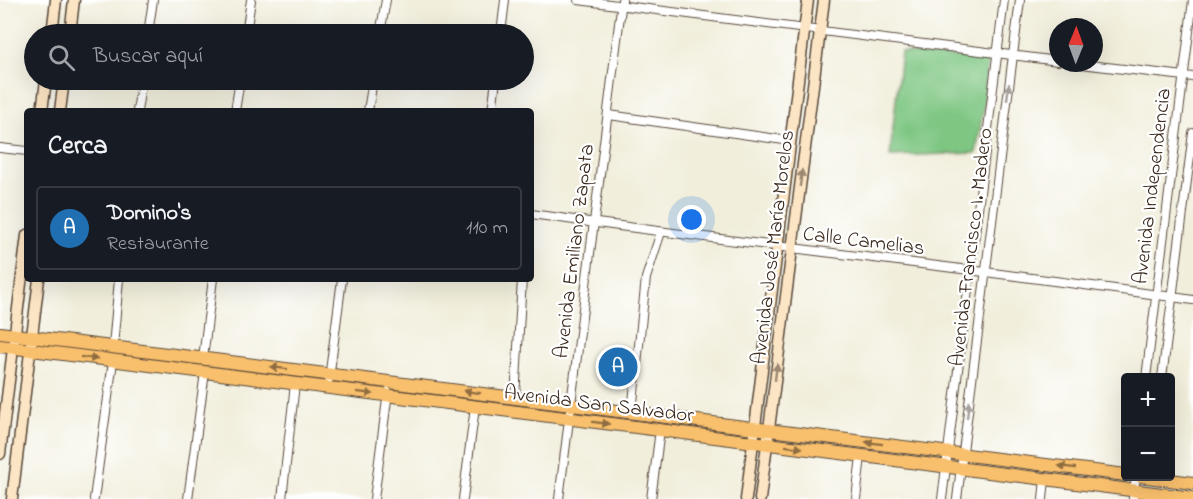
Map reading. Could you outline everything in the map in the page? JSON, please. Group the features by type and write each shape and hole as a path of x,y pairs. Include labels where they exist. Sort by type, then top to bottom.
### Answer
{"main road":[{"name":"Avenida San Salvador","path":"0,333 1121,474"},
{"name":"Avenida San Salvador","path":"0,346 1045,479 1134,495 1193,498"},
{"path":"1175,481 1193,483"}],"street":[{"path":"53,24 56,0"},
{"path":"71,24 74,0"},
{"path":"149,24 153,0"},
{"path":"247,24 251,0"},
{"path":"382,24 386,0"},
{"path":"502,24 506,0"},
{"path":"578,0 622,3 820,32 1049,60"},
{"name":"Avenida José María Morelos","path":"746,499 808,0"},
{"name":"Avenida José María Morelos","path":"760,499 824,0"},
{"name":"Avenida Francisco I. Madero","path":"942,499 1004,0"},
{"name":"Avenida Francisco I. Madero","path":"957,499 1020,0"},
{"name":"Avenida Independencia","path":"1147,373 1193,0"},
{"name":"Avenida Emiliano Zapata","path":"559,499 571,419 622,3"},
{"path":"1103,67 1193,77"},
{"path":"42,108 45,90"},
{"path":"60,108 63,90"},
{"path":"137,108 140,90"},
{"path":"235,108 238,90"},
{"path":"368,108 371,90"},
{"path":"492,108 495,90"},
{"path":"609,115 791,141"},
{"name":"Avenida Independencia","path":"1163,373 1193,133"},
{"path":"0,148 24,151"},
{"name":"Calle Camelias","path":"534,214 777,248 986,272 1193,300"},
{"path":"632,412 646,278 661,232"},
{"path":"0,454 24,260"},
{"path":"12,499 39,282"},
{"path":"113,347 119,282"},
{"path":"203,358 213,282"},
{"path":"327,388 342,282"},
{"path":"515,398 522,282"},
{"path":"94,499 113,361"},
{"path":"188,499 205,372"},
{"path":"374,499 389,382"},
{"path":"282,499 295,384"},
{"path":"463,499 475,406"},
{"path":"651,499 660,430"},
{"path":"856,499 861,456"},
{"path":"1043,499 1045,479"}],"green space":[{"path":"901,52 988,60 976,153 890,156"}],"place":[{"name":"Domino's","path":"618,367"}]}
